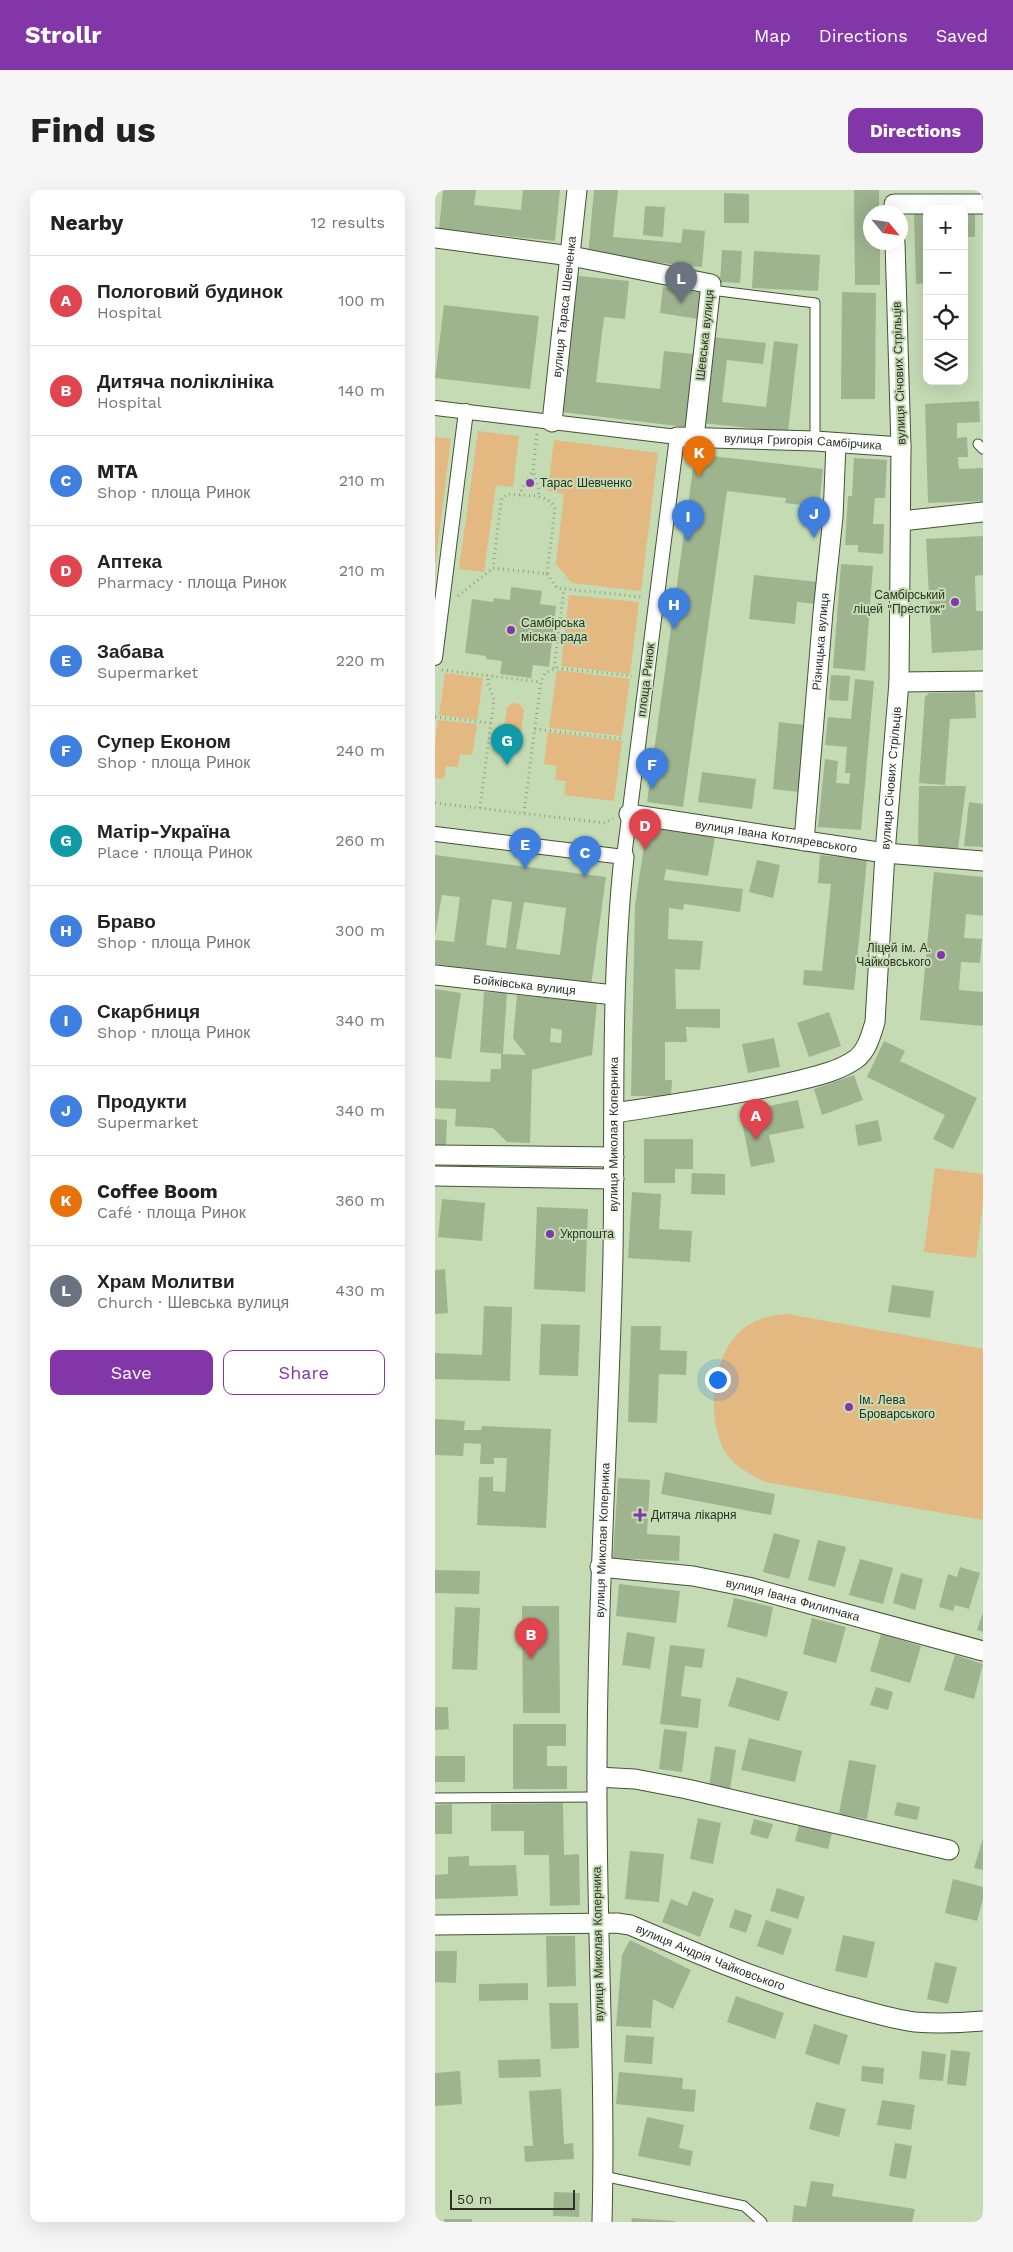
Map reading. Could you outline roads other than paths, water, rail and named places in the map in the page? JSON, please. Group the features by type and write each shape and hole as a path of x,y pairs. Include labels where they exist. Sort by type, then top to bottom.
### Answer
{"street":[{"name":"вулиця Тараса Шевченка","path":"544,428 571,256 577,190"},
{"path":"894,202 983,204"},
{"path":"435,238 571,256"},
{"name":"вулиця Січових Стрільців","path":"615,1113 767,1088 840,1069 858,1058 869,1041 875,1022 885,853 899,682 901,447 895,250"},
{"name":"Шевська вулиця","path":"571,256 711,284 685,438"},
{"path":"435,408 466,411 544,428 685,438"},
{"path":"435,658 466,411"},
{"name":"вулиця Григорія Самбірчика","path":"685,438 815,440 901,447"},
{"name":"площа Ринок","path":"624,857 622,814 685,438"},
{"name":"Різницька вулиця","path":"804,841 833,516 836,443"},
{"path":"901,521 983,512"},
{"path":"899,682 983,681"},
{"name":"вулиця Івана Котляревського","path":"622,814 885,853 983,861"},
{"path":"435,834 624,857"},
{"name":"вулиця Миколая Коперника","path":"602,2222 603,2176 597,1922 600,1567 610,1375 615,1113 614,995 617,922 624,857"},
{"name":"Бойківська вулиця","path":"435,975 614,995"},
{"path":"435,1155 614,1157"},
{"path":"435,1176 614,1179"},
{"name":"вулиця Івана Филипчака","path":"600,1567 693,1576 748,1587 983,1651"},
{"path":"597,1777 635,1779 687,1789 949,1850"},
{"name":"вулиця Андрія Чайковського","path":"435,1925 597,1922 630,1925 752,1976 868,2012 913,2022 953,2024 983,2021"}],"lane":[{"path":"711,290 815,303 815,440"},
{"path":"435,1798 597,1797"},
{"path":"603,2176 744,2206 762,2222"}],"place":[{"name":"Храм Молитви","path":"681,303"},
{"name":"Coffee Boom","path":"699,477"},
{"name":"Тарас Шевченко","path":"530,483"},
{"name":"Продукти","path":"814,538"},
{"name":"Скарбниця","path":"688,541"},
{"name":"Самбірський ліцей \"Престиж\"","path":"955,602"},
{"name":"Браво","path":"674,629"},
{"name":"Самбірська міська рада","path":"511,630"},
{"name":"Матір-Україна","path":"507,765"},
{"name":"Супер Економ","path":"652,789"},
{"name":"Аптека","path":"645,850"},
{"name":"Забава","path":"525,869"},
{"name":"MTA","path":"585,877"},
{"name":"Ліцей ім. А. Чайковського","path":"941,955"},
{"name":"Пологовий будинок","path":"756,1140"},
{"name":"Укрпошта","path":"550,1234"},
{"name":"Ім. Лева Броварського","path":"849,1407"},
{"name":"Дитяча лікарня","path":"640,1515"},
{"name":"Дитяча поліклініка","path":"531,1659"}]}
